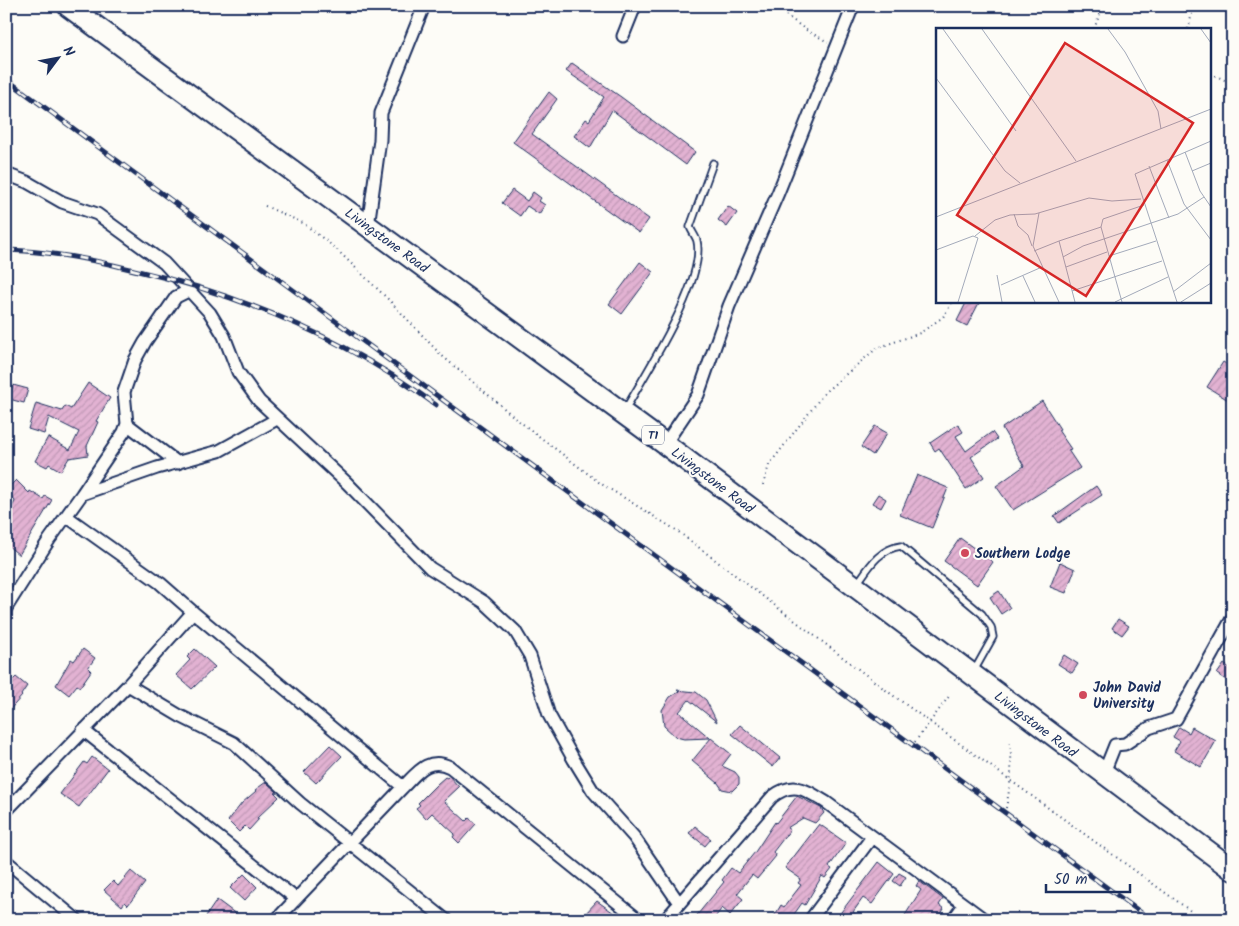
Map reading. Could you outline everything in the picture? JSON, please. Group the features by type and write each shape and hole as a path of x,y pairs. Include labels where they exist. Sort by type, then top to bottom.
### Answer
{"highway":[{"name":"Livingstone Road","path":"68,6 665,444 1103,775 1233,870"}],"street":[{"path":"368,226 380,140 381,113 424,6"},
{"path":"623,36 635,6"},
{"path":"665,444 698,395 729,306 838,46 852,6"},
{"path":"6,174 27,182 62,202 97,214 158,257 190,290 218,326 241,378 277,419 347,483 430,568 479,598 515,631 530,656 549,715 574,760 593,791 634,837 679,903"},
{"path":"6,608 66,516 122,438 127,424 124,392 140,350 176,297 190,290"},
{"path":"82,494 218,451 277,419"},
{"path":"127,424 178,463"},
{"path":"66,516 160,583 403,787"},
{"path":"6,811 128,684 193,612"},
{"path":"1103,775 1116,745 1126,744 1149,728 1176,719 1233,617"},
{"path":"128,684 180,716 234,743 300,803 446,920"},
{"path":"83,730 295,898"},
{"path":"278,919 295,898 350,844 403,787 427,764 436,762 450,767 640,920"},
{"path":"665,920 772,797 786,788 802,789 812,794 985,920"},
{"path":"810,920 872,837"},
{"path":"6,861 77,920"},
{"path":"953,920 964,905"}],"lane":[{"path":"623,414 684,304 696,263 697,242 690,227 713,164"},
{"path":"855,587 876,557 893,547 901,546 982,614 991,627 993,637 971,675"}],"path":[{"path":"774,6 824,41 838,46"},
{"path":"1094,28 1103,6"},
{"path":"1188,28 1194,6"},
{"path":"1212,76 1233,84"},
{"path":"265,206 303,223 334,247 390,301 440,354 519,421 600,484 676,530 930,722 1203,920"},
{"path":"763,485 769,465 825,392 877,348 920,334 943,317 952,302"},
{"path":"912,746 950,695"},
{"path":"1005,813 1012,780 1012,757 1009,739"}],"building":[{"path":"572,63 695,152 686,165 612,110 590,148 574,136 586,119 589,121 604,97 566,71"},
{"path":"549,92 557,99 532,134 649,219 639,233 513,142"},
{"path":"512,190 527,201 533,192 541,198 539,201 545,205 539,214 527,206 520,216 502,203"},
{"path":"728,206 737,213 727,227 718,220"},
{"path":"640,262 653,272 622,314 609,304"},
{"path":"966,302 979,302 967,326 957,321"},
{"path":"1223,362 1233,368 1233,403 1207,387"},
{"path":"88,383 110,398 96,421 98,422 87,446 88,455 69,458 61,471 49,464 47,467 35,461 48,437 70,450 79,432 49,417 44,434 28,429 36,403 62,411 65,406 71,409"},
{"path":"13,385 28,389 24,403 9,399"},
{"path":"1042,401 1060,429 1058,430 1071,449 1068,450 1080,468 1013,510 996,486 1024,466 1002,428"},
{"path":"958,424 963,432 956,436 966,451 992,432 997,439 971,457 984,477 966,489 939,448 935,451 930,443"},
{"path":"875,426 887,433 873,455 861,447"},
{"path":"917,475 948,488 932,528 900,515"},
{"path":"16,480 29,493 30,491 43,499 45,496 52,500 19,555 6,544 6,520 15,501 6,490"},
{"path":"1096,486 1102,495 1059,523 1054,516"},
{"path":"878,494 886,499 881,508 872,503"},
{"path":"960,538 993,562 977,585 944,561"},
{"path":"1060,562 1075,569 1066,593 1050,587"},
{"path":"999,591 1010,608 1001,614 990,597"},
{"path":"1118,619 1129,626 1122,635 1112,628"},
{"path":"83,649 95,658 88,668 91,671 80,687 77,685 69,695 56,685 71,659 74,661"},
{"path":"195,649 215,667 192,689 176,675 190,660 187,657"},
{"path":"1064,655 1078,664 1072,673 1058,664"},
{"path":"1224,664 1233,670 1233,676 1229,682 1217,674"},
{"path":"16,677 27,686 22,696 6,714 6,678 11,682"},
{"path":"677,690 696,692 706,700 717,722 689,700 679,712 710,738 684,739 676,737 664,726 662,710 670,697 679,692"},
{"path":"740,725 780,758 773,767 732,734"},
{"path":"1179,727 1189,733 1192,727 1216,741 1201,767 1174,751 1180,741 1173,737"},
{"path":"711,738 731,754 722,766 735,772 739,777 739,784 732,791 722,789 718,783 692,761"},
{"path":"330,745 342,756 316,783 304,772"},
{"path":"92,757 108,769 79,807 60,794 84,762 87,764"},
{"path":"449,776 459,787 444,801 466,821 469,818 476,824 459,843 453,837 455,834 432,813 426,819 416,808 420,805 418,803 437,784"},
{"path":"266,782 277,792 275,793 279,797 257,818 259,819 249,830 245,826 239,832 228,821 242,803"},
{"path":"797,796 821,808 824,813 815,823 803,818 787,828 790,830 773,852 776,856 757,879 752,875 737,894 743,899 730,915 722,908 713,920 693,920 724,882 722,880 731,868 738,873 775,822"},
{"path":"819,824 846,843 829,867 832,869 825,878 822,876 805,905 802,903 790,920 772,920 781,905 784,907 801,885 798,883 801,879 785,868"},
{"path":"695,826 711,839 705,846 689,833"},
{"path":"879,862 894,874 872,904 863,898 853,912 863,920 835,920"},
{"path":"131,871 145,883 128,905 125,902 122,906 104,890 113,881 118,886"},
{"path":"899,873 906,877 900,886 893,881"},
{"path":"244,874 257,887 244,901 230,888"},
{"path":"919,881 943,899 939,905 944,909 937,920 902,920 921,890 916,886"},
{"path":"217,900 244,920 211,920 206,916"},
{"path":"597,901 614,913 608,920 589,920 584,915"}],"railway":[{"path":"6,79 1151,920"},
{"path":"6,250 53,254 115,265 171,279 251,305 328,339 365,359 436,405"}],"place":[{"name":"Southern Lodge","path":"965,553"},
{"name":"John David University","path":"1083,695"}]}
